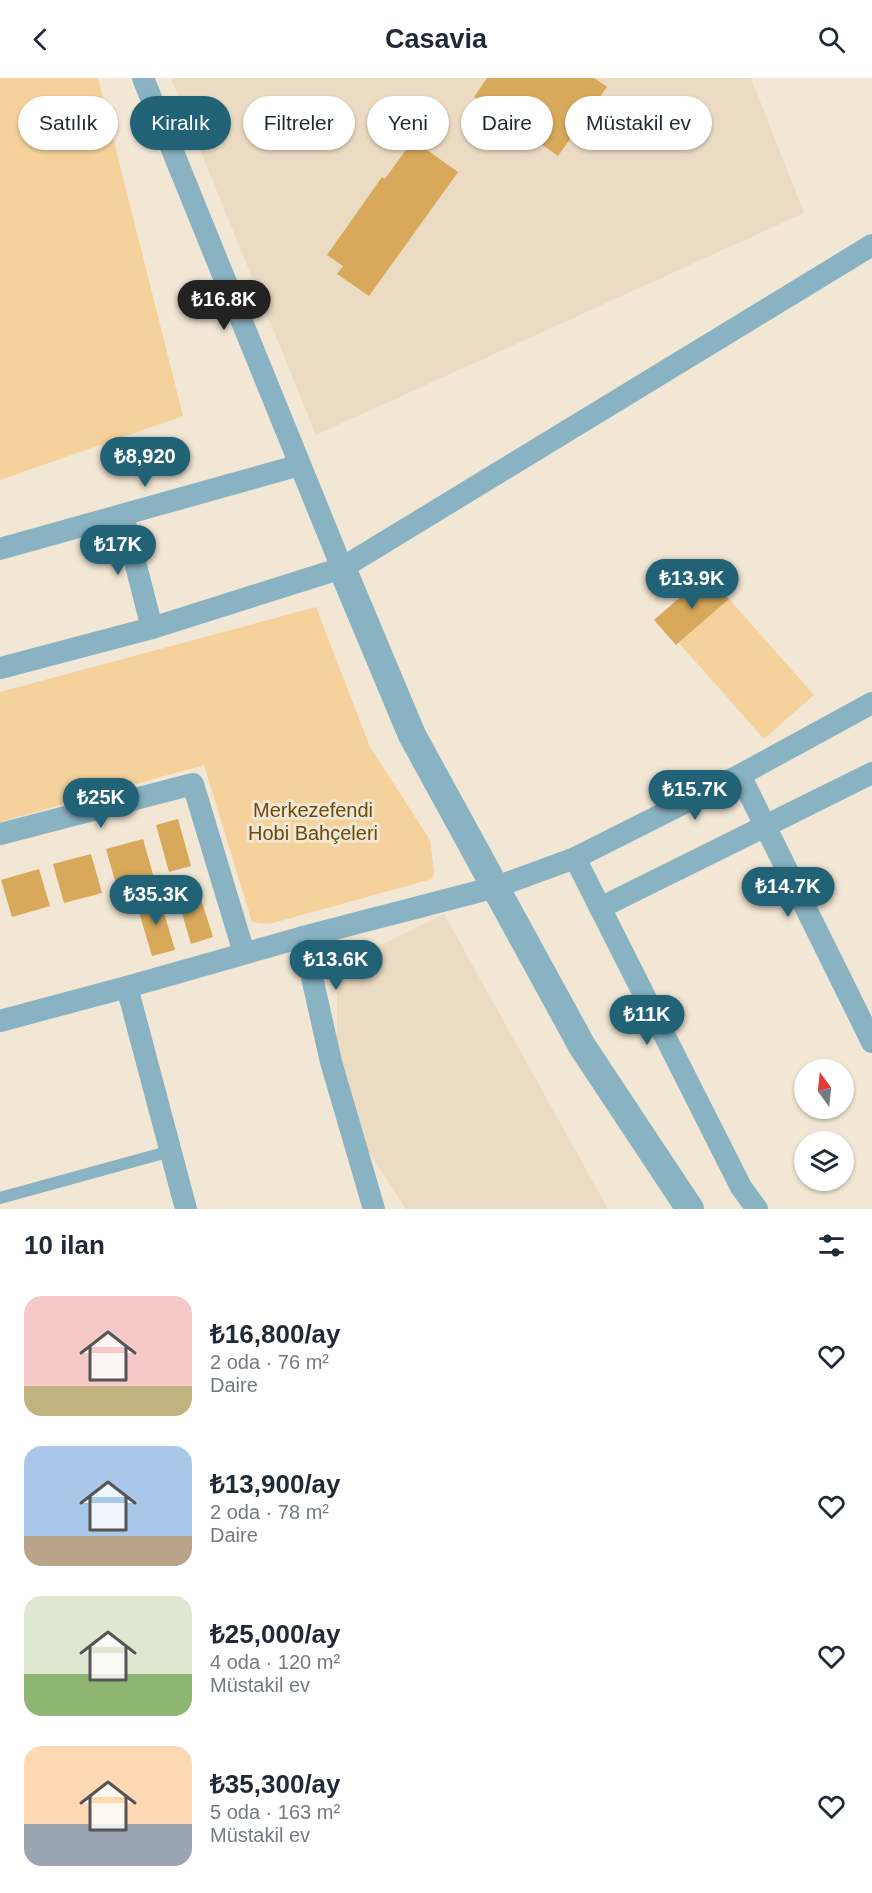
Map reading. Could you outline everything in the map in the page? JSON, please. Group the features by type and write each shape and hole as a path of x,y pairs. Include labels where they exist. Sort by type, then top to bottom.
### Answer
{"street":[{"path":"143,78 412,735 582,1046 690,1209"},
{"path":"0,668 152,628 342,568 869,255"},
{"path":"0,549 300,465"},
{"path":"123,515 152,628"},
{"path":"0,1021 303,937 496,887 575,858 740,776 872,704"},
{"path":"600,908 872,773"},
{"path":"740,776 872,1042"},
{"path":"0,834 193,784 244,953"},
{"path":"575,858 741,1187 758,1209"},
{"path":"303,937 331,1062 374,1209"},
{"path":"127,987 186,1209"}],"lane":[{"path":"0,1197 171,1151"}],"shaded area":[{"path":"171,78 751,78 804,213 316,435 200,150 231,150 231,96 178,96"},
{"path":"444,914 608,1209 406,1209 337,1103 337,967"}],"green space":[{"path":"0,78 98,78 103,96 18,96 18,150 116,150 183,416 0,480"},
{"path":"729,599 814,695 764,739 679,643"},
{"name":"Merkezefendi Hobi Bahçeleri","path":"316,607 370,747 430,840 434,872 432,879 269,924 252,922 204,765 0,822 0,692"}],"building":[{"path":"487,78 594,78 607,87 601,96 565,96 565,146 558,156 549,150 553,150 553,96 475,96"},
{"path":"406,150 427,150 458,172 369,296 337,274 343,266 327,255 382,177 385,179"},
{"path":"707,574 729,599 676,645 654,620"},
{"path":"178,819 191,866 169,872 156,825"},
{"path":"143,839 154,878 117,888 106,849"},
{"path":"91,854 102,893 64,903 53,864"},
{"path":"39,869 50,906 12,917 1,880"},
{"path":"196,883 213,937 191,944 175,889"},
{"path":"159,896 175,950 152,956 136,902"}]}
